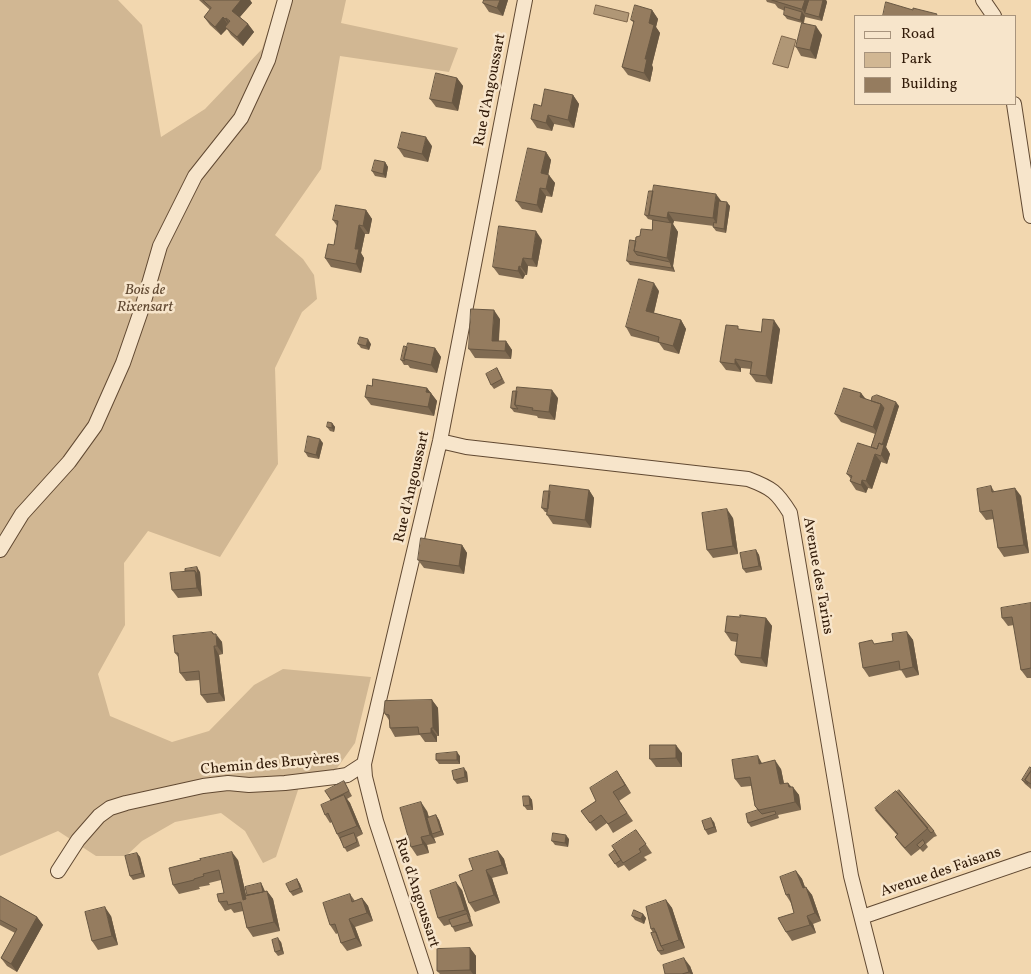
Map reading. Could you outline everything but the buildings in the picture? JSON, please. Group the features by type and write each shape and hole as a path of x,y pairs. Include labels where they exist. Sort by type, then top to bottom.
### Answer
{"street":[{"path":"0,550 22,514 69,462 95,426 123,363 142,308 160,246 195,176 241,118 268,60 285,0"},
{"name":"Rue d'Angoussart","path":"426,974 376,821 364,777 364,764 440,441 525,0"},
{"path":"983,0 993,15"},
{"path":"1014,105 1031,216"},
{"name":"Avenue des Tarins","path":"440,441 466,447 748,479 767,486 780,498 790,514 851,876 876,974"},
{"name":"Chemin des Bruyères","path":"58,872 83,834 99,816 110,808 126,802 203,786 228,783 248,785 285,783 335,777 347,775 364,764"},
{"name":"Avenue des Faisans","path":"862,917 1031,860"}],"green space":[{"name":"Bois de Rixensart","path":"0,0 118,0 142,25 161,137 205,109 262,49 278,0 346,0 341,23 458,48 449,72 340,56 321,169 275,235 303,259 314,275 317,299 302,312 275,368 278,464 220,557 148,531 124,563 125,625 98,674 110,716 172,742 209,731 254,685 283,669 371,677 355,743 332,775 299,787 276,857 263,863 245,831 221,813 175,822 142,841 126,856 96,856 58,831 0,856"}],"shaded area":[{"path":"596,5 629,13 627,22 594,14"},
{"path":"782,36 796,40 788,68 773,64"}]}
